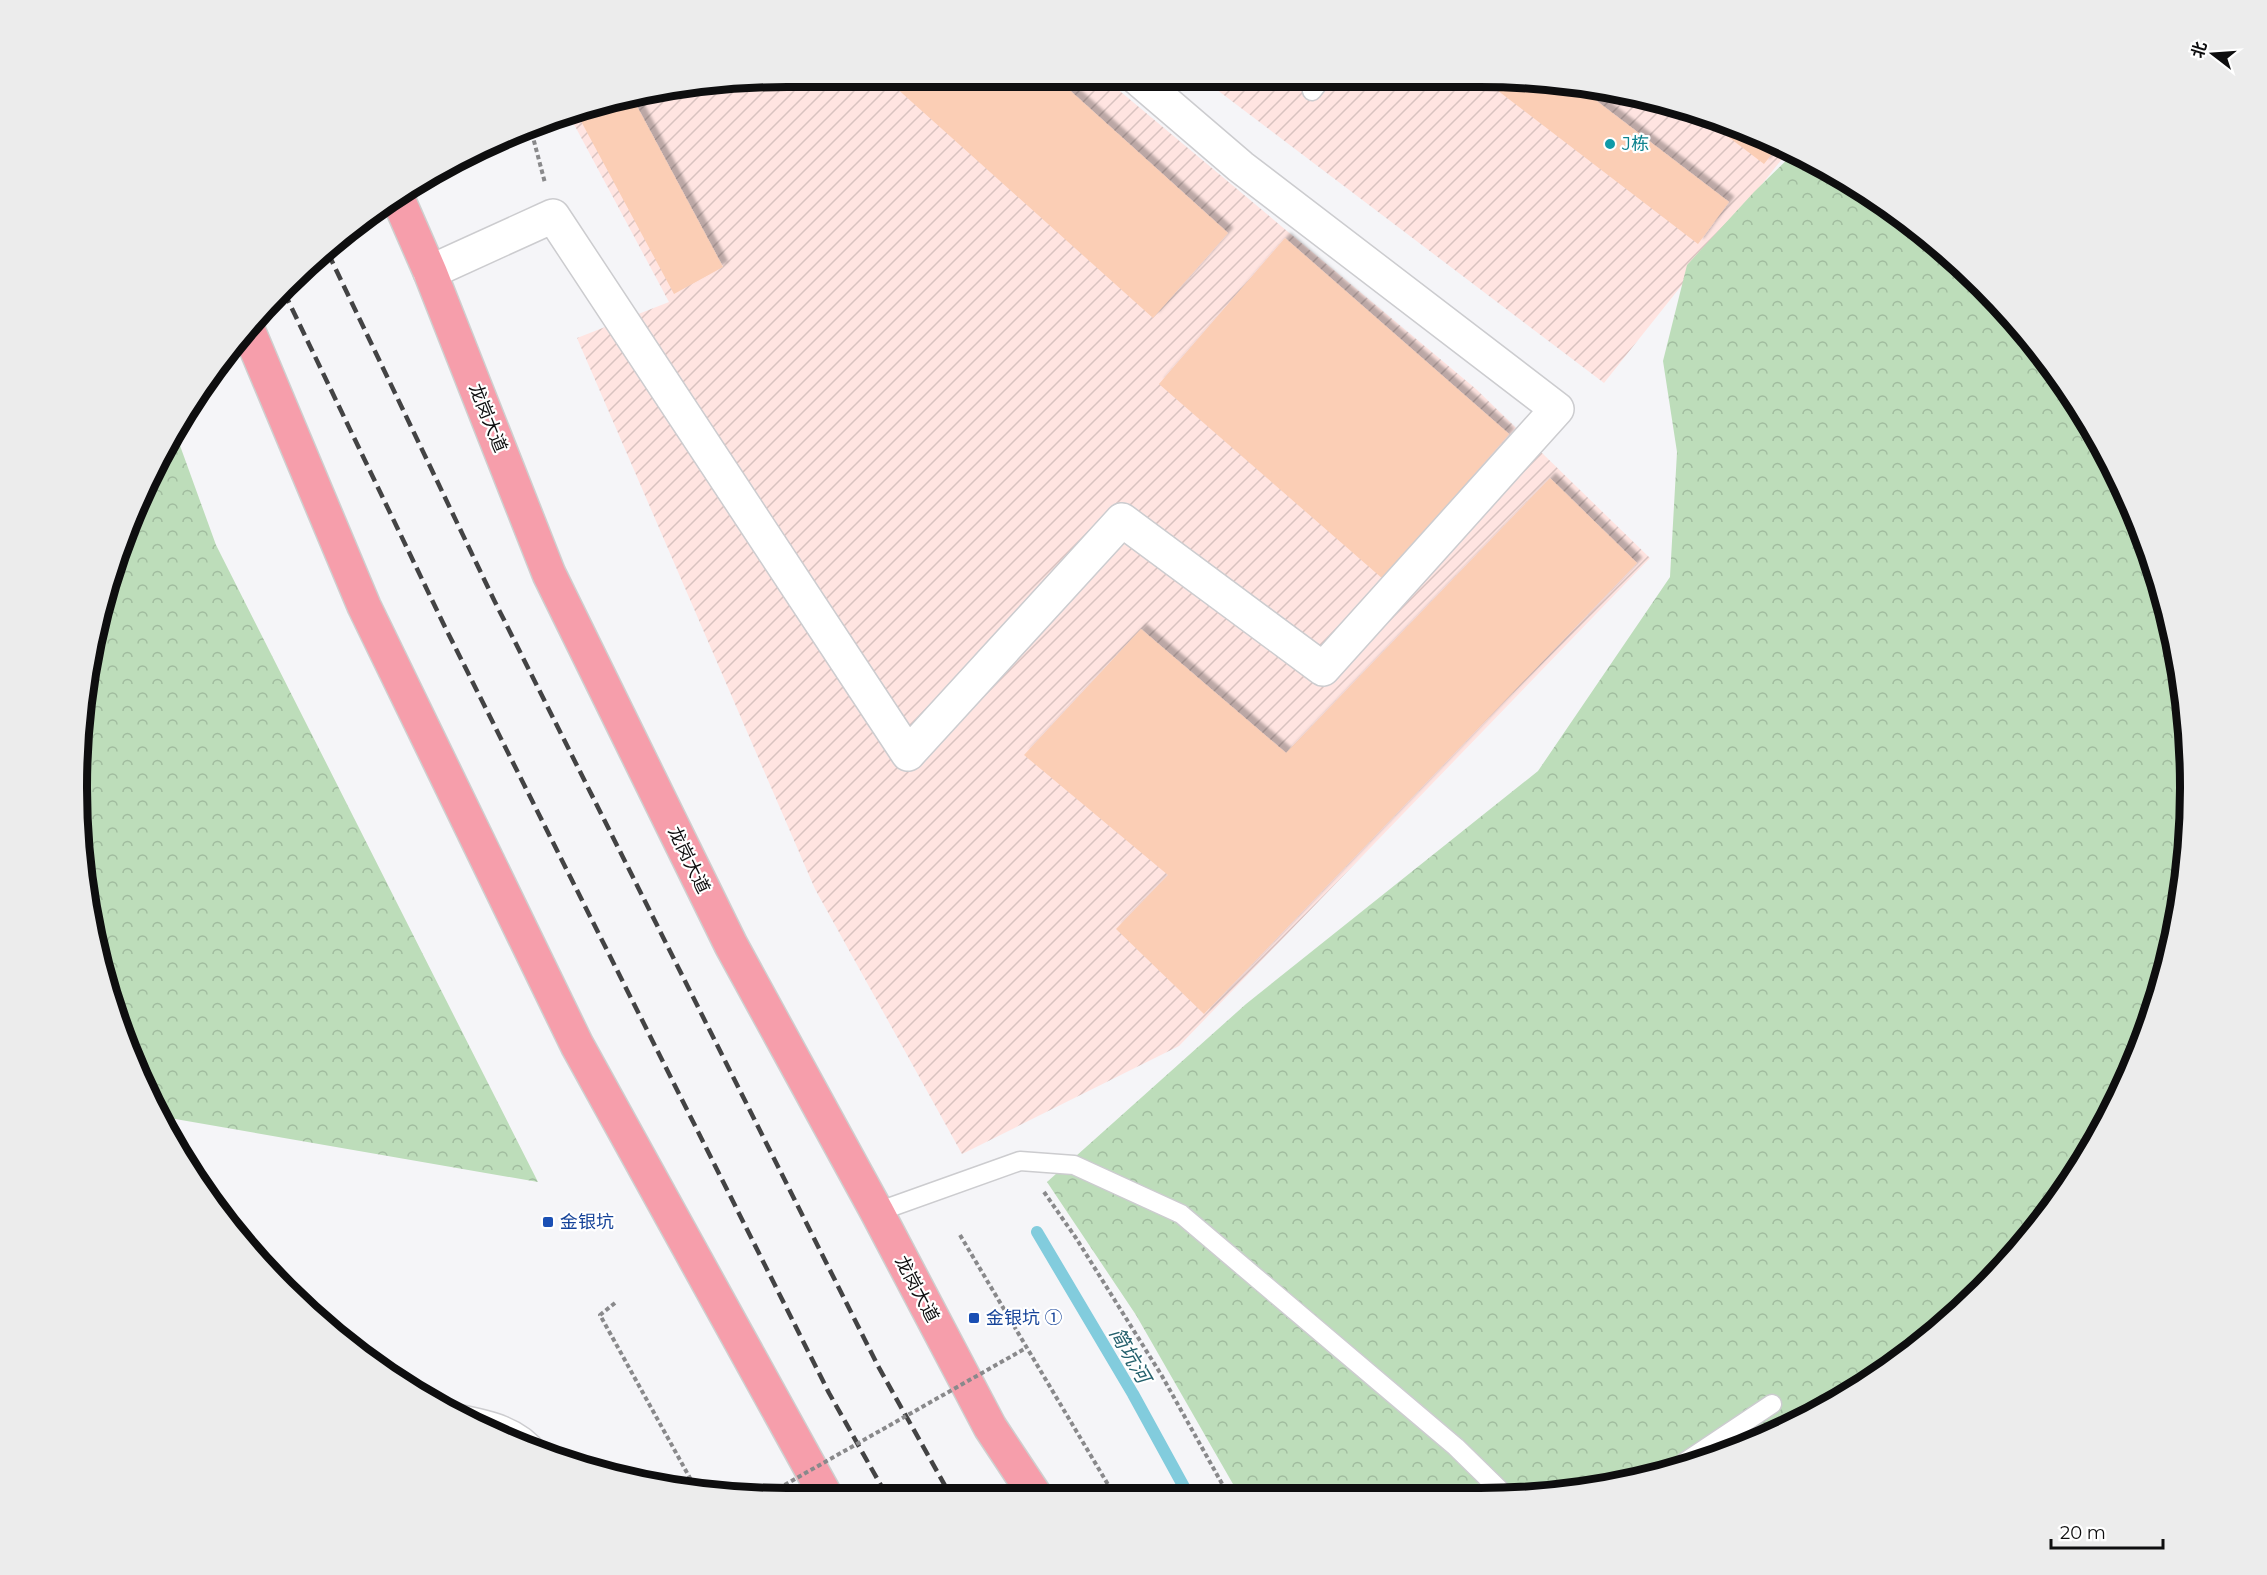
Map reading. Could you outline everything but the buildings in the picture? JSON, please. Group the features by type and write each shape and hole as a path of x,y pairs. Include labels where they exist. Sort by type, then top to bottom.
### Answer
{"highway":[{"name":"龙岗大道","path":"400,204 430,272 549,574 731,945 877,1212 990,1427 1030,1488"},
{"path":"251,338 364,606 578,1045 822,1488"}],"street":[{"path":"430,272 553,216 909,754 1122,520 1323,669 1557,409 1241,167 1149,87"}],"lane":[{"path":"877,1212 1020,1161 1074,1165 1181,1214 1456,1447 1497,1488"},
{"path":"1699,1453 1772,1404"},
{"path":"484,1419 495,1421 524,1437"}],"path":[{"path":"532,135 553,216"},
{"path":"1041,1187 1076,1238 1162,1376 1224,1488"},
{"path":"960,1235 1110,1488"},
{"path":"615,1303 600,1316 691,1481"},
{"path":"779,1488 1026,1348"}],"shaded area":[{"path":"1115,87 1476,389 1650,558 1179,1046 962,1154 815,889 577,338 669,302 572,121 651,100 742,88"},
{"path":"1213,87 1480,87 1525,88 1571,93 1616,100 1705,124 1784,157 1604,383"}],"green space":[{"path":"1788,159 1869,205 1941,261 1975,292 2006,326 2062,398 2086,437 2127,519 2143,562 2167,651 2179,742 2180,788 2179,833 2167,924 2143,1013 2127,1056 2086,1138 2062,1177 2035,1214 1975,1283 1906,1343 1869,1370 1789,1416 1705,1451 1616,1475 1571,1482 1525,1487 1480,1488 1235,1488 1136,1315 1047,1182 1246,1004 1538,771 1670,577 1677,452 1663,361 1687,265"},
{"path":"179,442 216,545 538,1182 170,1118 159,1097 124,1013 100,924 88,833 88,742 100,651 124,562 140,519"}],"waterway":[{"name":"简坑河","path":"1037,1232 1133,1394 1185,1488"}],"railway":[{"path":"330,258 494,600 878,1366 946,1488"},
{"path":"287,298 444,625 829,1393 882,1488"}],"place":[{"name":"J栋","path":"1610,144"},
{"name":"金银坑","path":"548,1222"},
{"name":"金银坑 ①","path":"974,1318"}]}
